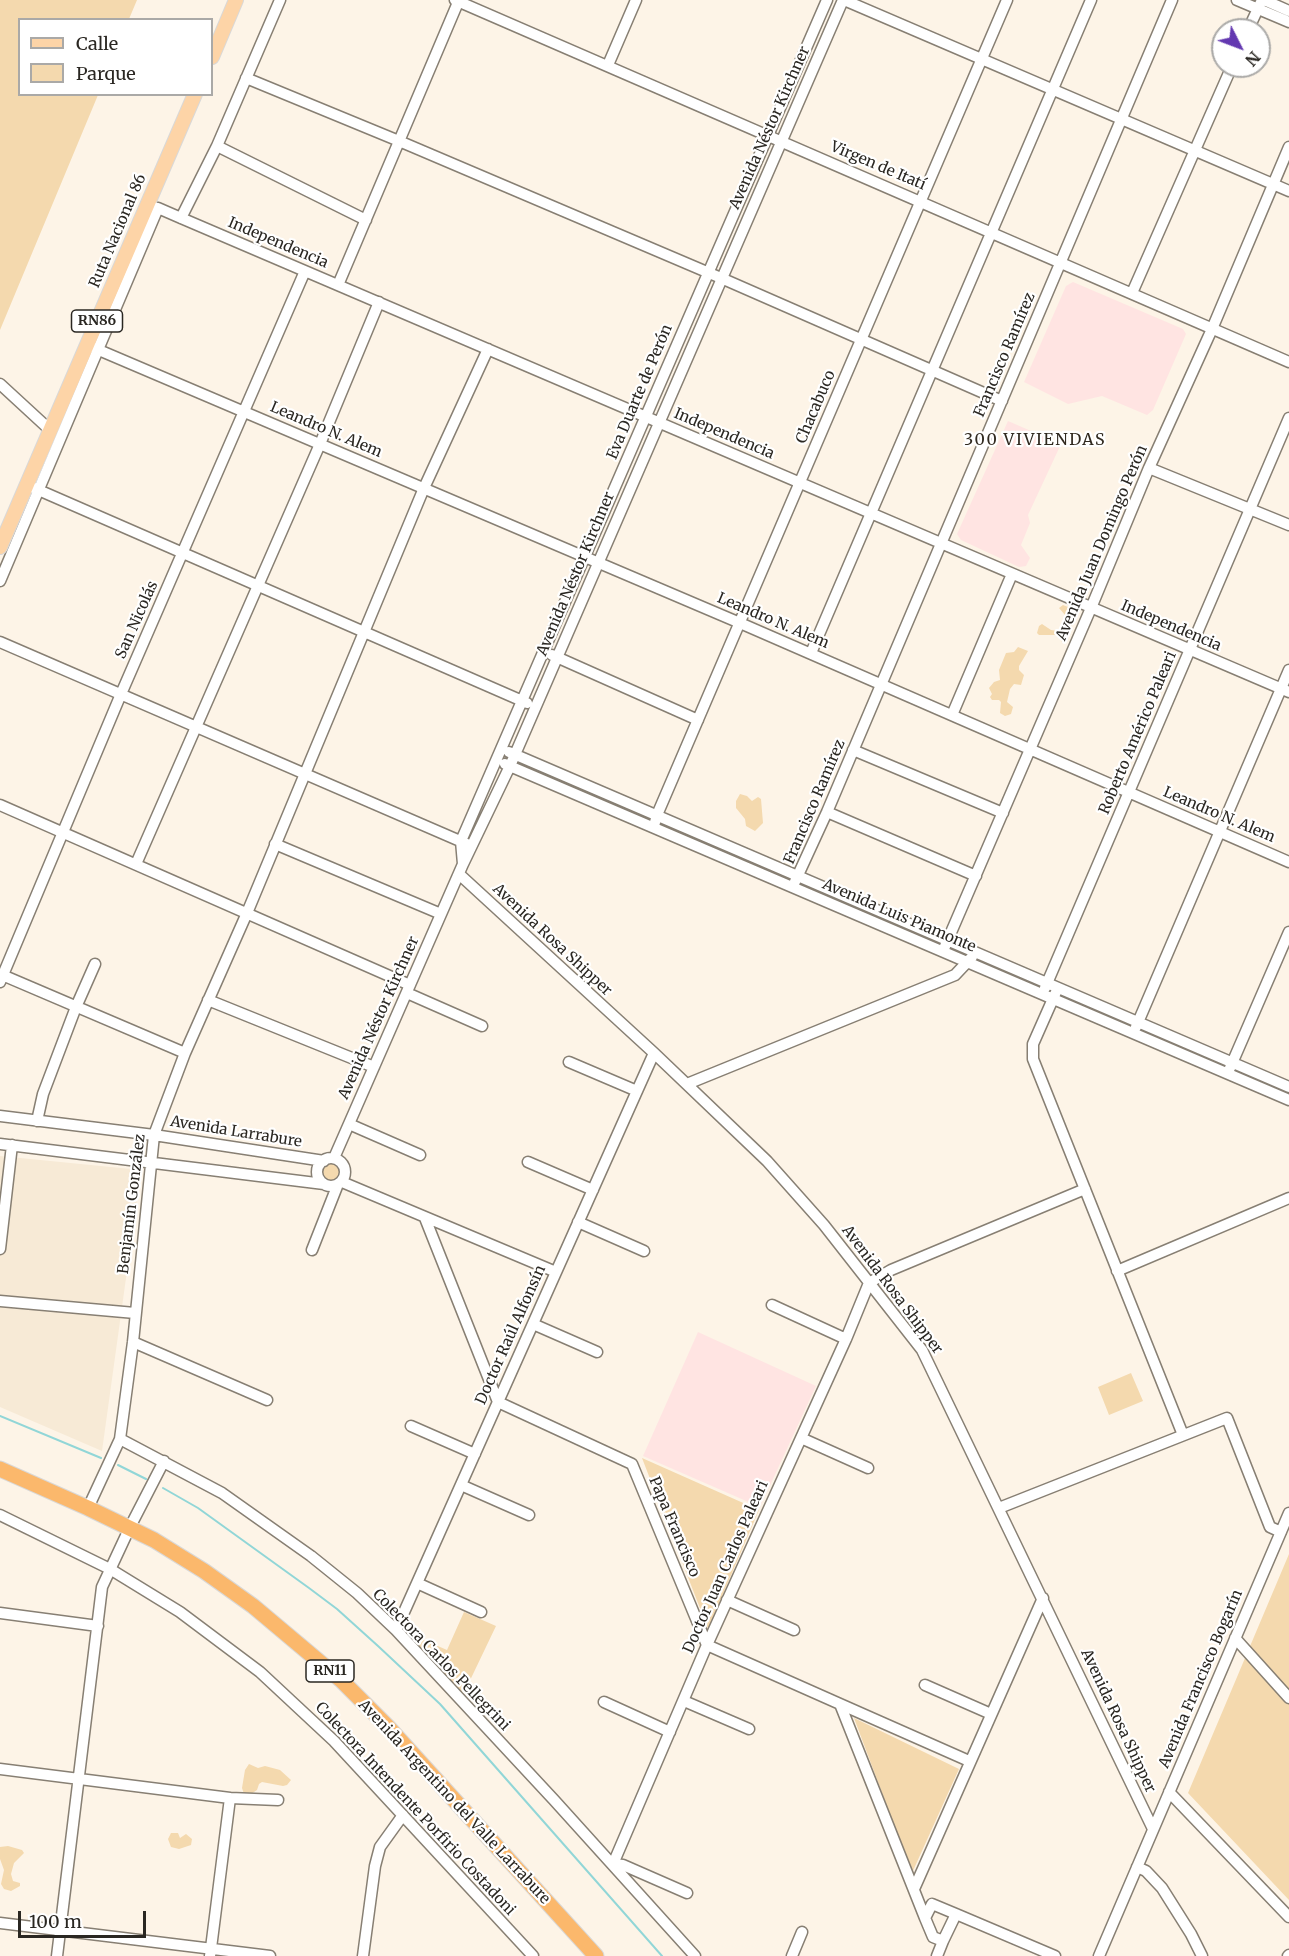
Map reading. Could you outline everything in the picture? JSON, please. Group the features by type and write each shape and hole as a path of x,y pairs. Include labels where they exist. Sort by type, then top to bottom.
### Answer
{"highway":[{"name":"Avenida Argentino del Valle Larrabure","path":"0,1469 130,1527 204,1571 253,1606 340,1680 388,1727 596,1956"}],"main road":[{"path":"213,55 236,0"},
{"name":"Ruta Nacional 86","path":"0,547 32,487 50,430 93,347 153,208 194,96"}],"street":[{"path":"181,218 218,146 280,0"},
{"path":"338,285 457,0"},
{"name":"Virgen de Itatí","path":"457,0 1289,362"},
{"path":"608,65 636,0"},
{"name":"Eva Duarte de Perón","path":"461,869 461,842 827,0"},
{"path":"844,0 1289,191"},
{"name":"Avenida Néstor Kirchner","path":"329,1159 349,1124 461,869 510,766 844,0"},
{"name":"Chacabuco","path":"655,821 1007,0"},
{"path":"811,653 1091,0"},
{"name":"Francisco Ramírez","path":"794,886 1172,0"},
{"path":"1237,0 1289,10"},
{"path":"1261,3 1289,22"},
{"path":"1254,18 1261,3"},
{"path":"246,78 708,272 1002,401"},
{"path":"1132,293 1227,78"},
{"path":"218,146 366,220"},
{"name":"Avenida Juan Domingo Perón","path":"943,951 1289,147"},
{"name":"Independencia","path":"153,208 800,482 1285,691"},
{"name":"San Nicolás","path":"1,977 64,833 120,694 305,271"},
{"path":"136,864 320,444 379,303"},
{"path":"0,580 32,487 93,347"},
{"name":"Leandro N. Alem","path":"93,347 811,653 1289,862"},
{"name":"Benjamín González","path":"88,1508 120,1439 133,1342 154,1135 184,1053 247,913 424,488 488,349"},
{"path":"0,384 50,430"},
{"name":"Roberto Américo Paleari","path":"1048,996 1046,983 1289,418"},
{"path":"1149,468 1289,525"},
{"path":"32,487 535,706"},
{"path":"952,715 1012,574"},
{"path":"0,642 473,846"},
{"path":"544,652 698,720"},
{"path":"1134,1033 1220,832 1285,691 1289,670"},
{"name":"Avenida Luis Piamonte","path":"501,750 515,754 794,886 1134,1033 1289,1087"},
{"path":"853,750 1003,813"},
{"name":"Avenida Luis Piamonte","path":"496,761 799,876 975,951 1139,1022 1289,1100"},
{"path":"0,805 247,913 482,1026"},
{"path":"827,812 976,876"},
{"path":"275,844 441,914"},
{"name":"Avenida Rosa Shipper","path":"461,869 767,1161 824,1224 925,1356 1153,1829"},
{"path":"1230,1068 1289,932"},
{"path":"687,1084 955,975 975,951"},
{"path":"37,1121 43,1094 95,964"},
{"path":"1,977 184,1053"},
{"path":"1058,988 1048,996 1033,1044 1033,1059 1183,1435"},
{"path":"208,1000 374,1067"},
{"name":"Doctor Raúl Alfonsín","path":"396,1629 654,1053"},
{"path":"569,1062 637,1091"},
{"name":"Avenida Larrabure","path":"0,1116 329,1159"},
{"path":"349,1124 420,1155"},
{"path":"0,1144 151,1161 331,1186 340,1183 556,1272"},
{"path":"0,1249 12,1145"},
{"path":"312,1250 345,1175 344,1166 329,1159 320,1164 318,1177 324,1184"},
{"path":"528,1162 593,1190"},
{"path":"869,1283 891,1270 1085,1189"},
{"path":"1117,1271 1289,1198"},
{"path":"425,1218 498,1402"},
{"path":"578,1222 644,1251"},
{"name":"Doctor Juan Carlos Paleari","path":"613,1864 707,1645 846,1339 869,1283"},
{"path":"0,1301 135,1313"},
{"path":"772,1305 846,1339"},
{"path":"533,1324 597,1352"},
{"path":"133,1342 267,1400"},
{"name":"Papa Francisco","path":"498,1402 632,1464 707,1645"},
{"path":"999,1508 1227,1418 1270,1527 1281,1532"},
{"path":"411,1426 475,1454"},
{"path":"801,1438 868,1468"},
{"name":"Colectora Carlos Pellegrini","path":"120,1439 222,1493 268,1524 328,1570 396,1629 695,1956"},
{"path":"57,1956 102,1587 164,1461"},
{"path":"461,1485 529,1515"},
{"name":"Avenida Francisco Bogarín","path":"1099,1956 1289,1513"},
{"name":"Colectora Intendente Porfirio Costadoni","path":"0,1515 110,1569 180,1612 260,1672 334,1741 533,1956"},
{"path":"417,1583 481,1612"},
{"path":"916,1894 969,1761 1043,1598"},
{"path":"727,1600 794,1630"},
{"path":"0,1613 98,1626"},
{"path":"1235,1638 1289,1698"},
{"path":"707,1645 969,1761"},
{"path":"926,1685 991,1714"},
{"path":"684,1701 749,1729"},
{"path":"604,1702 670,1732"},
{"path":"840,1704 933,1937 944,1941"},
{"path":"0,1769 230,1798 278,1800"},
{"path":"1169,1792 1289,1917"},
{"path":"210,1953 230,1798"},
{"path":"363,1956 375,1866 380,1847 403,1815"},
{"path":"613,1864 623,1865 687,1893"},
{"path":"1137,1867 1146,1871 1162,1888 1202,1956"},
{"path":"916,1894 932,1904 1055,1956"},
{"path":"925,1918 932,1904"},
{"path":"937,1956 956,1914"},
{"path":"0,1923 210,1953 270,1956"},
{"path":"792,1956 802,1932"}],"shaded area":[{"path":"1073,282 1183,329 1186,334 1153,410 1147,415 1102,396 1068,404 1024,382 1066,286"},
{"path":"1008,421 1061,444 1028,515 1030,523 1021,545 1030,558 1026,566 1019,567 961,540 957,534"},
{"path":"0,1156 141,1170 102,1451 0,1407"},
{"path":"698,1332 816,1386 760,1507 643,1456"}],"green space":[{"path":"0,0 137,0 129,18 18,18 18,96 98,96 0,330"},
{"path":"1063,605 1068,607 1074,619 1066,642 1062,642 1057,635 1039,635 1037,633 1042,624 1051,630 1060,629 1065,615 1059,608"},
{"path":"1018,647 1028,651 1019,666 1019,670 1024,675 1021,685 1014,684 1010,689 1007,702 1013,707 1011,714 1005,716 1000,713 1001,702 992,700 990,697 992,694 989,688 994,682 1000,680 999,670 1006,653 1014,652"},
{"path":"740,794 752,801 758,797 761,799 763,823 755,831 746,826 745,819 736,808 736,801"},
{"path":"330,1161 337,1164 340,1171 337,1178 330,1181 323,1178 320,1171 323,1164"},
{"path":"1131,1373 1143,1401 1109,1415 1098,1387"},
{"path":"642,1458 759,1510 708,1629"},
{"path":"1289,1554 1289,1900 1188,1793"},
{"path":"464,1612 496,1626 463,1695 411,1641 417,1637 447,1650"},
{"path":"854,1718 959,1769 912,1873"},
{"path":"249,1764 258,1768 265,1766 280,1770 291,1780 283,1786 262,1782 251,1794 244,1794 242,1788 245,1770"},
{"path":"171,1833 178,1833 180,1838 186,1834 192,1839 191,1845 179,1849 171,1847 168,1839"},
{"path":"8,1846 22,1850 24,1853 14,1863 11,1874 13,1881 20,1883 20,1886 11,1891 4,1889 1,1884 4,1870 0,1859 0,1847"}],"waterway":[{"path":"0,1416 101,1458"},
{"path":"118,1465 146,1479"},
{"path":"163,1488 198,1508 337,1609 440,1704 662,1956"}],"district":[{"name":"300 VIVIENDAS","path":"1035,440"}]}
